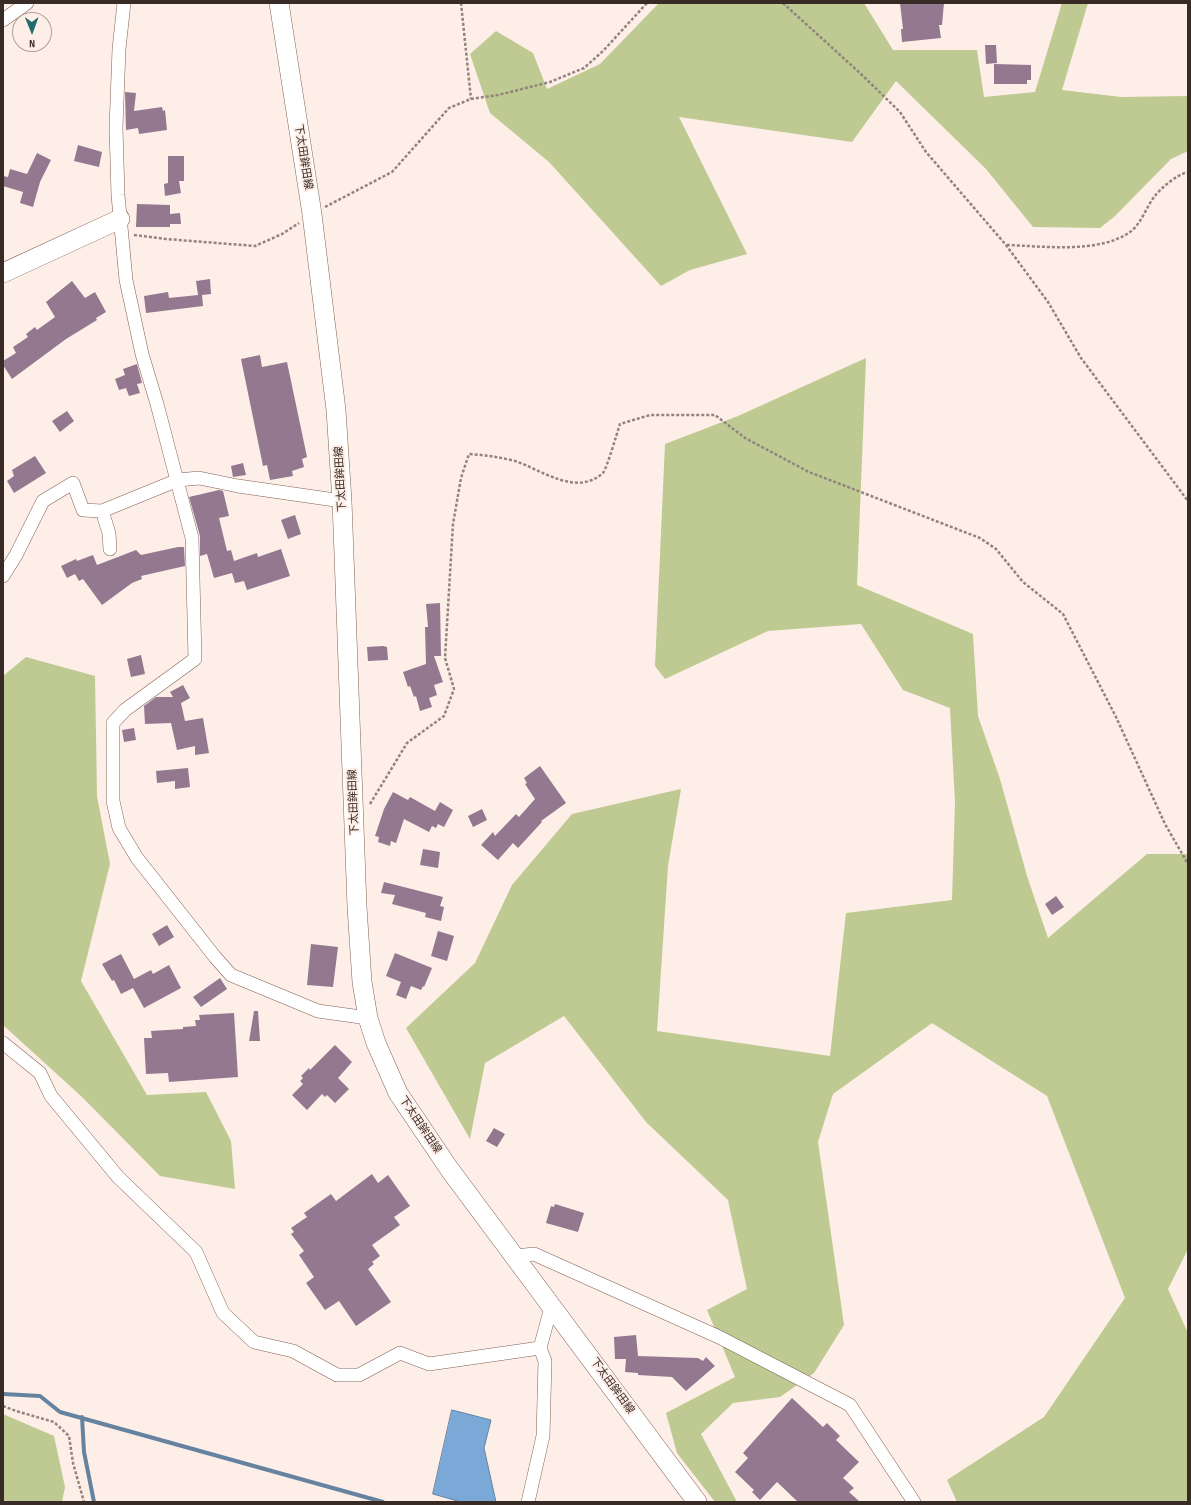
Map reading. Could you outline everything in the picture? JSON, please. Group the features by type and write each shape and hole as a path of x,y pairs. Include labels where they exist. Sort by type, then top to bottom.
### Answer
{"main road":[{"name":"下太田鉾田線","path":"279,3 312,214 336,410 342,501 356,827 357,907 362,982 368,1018 376,1043 398,1093 450,1170 552,1304 698,1502"},
{"path":"3,273 121,226"}],"street":[{"path":"3,20 27,3"},
{"path":"124,3 119,49 116,128 118,194 126,280 142,354 178,480 192,538 195,659 125,710 113,723 113,801 119,828 137,858 232,975 318,1011 368,1018"},
{"path":"3,576 16,555 43,501 73,483 83,510 102,511 178,480 199,478 238,486 342,501"},
{"path":"102,511 108,533 110,549"},
{"path":"3,1043 40,1073 51,1096 118,1177 196,1252 223,1313 254,1342 293,1351 338,1375 359,1375 400,1353 429,1364 540,1348"},
{"path":"516,1256 534,1254 540,1256 719,1337 850,1405 914,1502"},
{"path":"528,1502 543,1436 545,1360 540,1348 552,1304"}],"path":[{"path":"461,3 471,99"},
{"path":"121,226 166,239 255,246 282,234 312,214 392,172 449,108 471,99 498,95 550,82 584,68 603,51 647,3"},
{"path":"783,3 861,74 900,112 926,152 1006,245 1048,302 1081,358 1188,501"},
{"path":"1006,245 1068,247 1108,242 1130,232 1141,220 1155,196 1179,175 1188,172"},
{"path":"356,827 407,744 444,716 454,689 445,658 453,524 461,478 469,454 494,455 516,462 565,482 586,484 604,472 620,424 650,415 714,414 745,438 809,472 980,538 996,549 1023,582 1063,614 1116,717 1165,824 1188,864"},
{"path":"3,1406 16,1412 54,1422 69,1436 73,1463 84,1502"}],"green space":[{"path":"659,3 864,3 893,50 977,50 984,97 1035,92 1062,3 1088,3 1062,90 1121,97 1188,96 1188,151 1171,159 1115,216 1100,228 1033,227 986,169 896,81 852,142 679,117 747,254 690,270 661,286 549,162 490,113 470,54 496,31 533,53 547,89 600,64"},
{"path":"866,358 857,585 973,634 978,716 1000,779 1027,876 1048,938 1147,854 1188,854 1188,1249 1168,1289 1188,1333 1188,1502 957,1502 947,1480 1044,1417 1125,1298 1047,1096 932,1023 833,1094 818,1142 844,1325 814,1373 780,1397 733,1403 701,1434 737,1502 715,1502 677,1453 666,1413 735,1377 707,1310 747,1289 728,1200 646,1122 564,1016 485,1063 470,1139 406,1028 475,963 512,885 572,814 681,789 668,866 657,1031 830,1056 846,913 952,900 955,803 950,708 903,690 861,624 768,631 665,679 655,666 665,444 738,416"},
{"path":"26,657 95,676 97,796 110,864 81,981 147,1095 206,1092 231,1141 235,1189 160,1176 82,1097 3,1025 3,676"},
{"path":"3,1414 54,1436 65,1487 62,1502 3,1502"}],"water":[{"path":"452,1410 491,1420 484,1448 496,1502 461,1502 433,1494"}],"building":[{"path":"900,3 944,3 942,25 939,25 941,38 902,42 901,29 903,29"},
{"path":"985,45 996,45 997,63 986,64"},
{"path":"994,64 1031,65 1031,80 1027,80 1027,84 994,84"},
{"path":"125,92 136,93 134,111 162,107 163,111 165,110 167,130 139,134 138,128 126,130"},
{"path":"78,145 102,152 99,167 74,161"},
{"path":"37,153 51,160 40,182 33,207 20,203 23,192 3,186 3,176 8,177 10,169 27,174"},
{"path":"168,156 184,156 184,181 179,181 181,193 165,196 164,184 168,183"},
{"path":"137,204 170,205 170,214 180,213 181,224 170,224 170,227 136,227"},
{"path":"210,279 211,294 202,295 203,306 146,313 144,296 168,292 169,298 198,295 196,281"},
{"path":"72,281 85,298 95,292 106,312 96,318 97,320 66,339 12,379 3,365 3,361 16,353 13,347 28,337 26,334 35,327 37,330 55,317 46,302"},
{"path":"260,355 262,367 287,362 307,457 302,459 304,467 292,471 293,476 270,480 267,465 263,466 241,359"},
{"path":"137,364 142,383 137,384 140,393 129,396 126,388 119,390 115,379 125,375 123,369"},
{"path":"67,411 74,421 60,432 52,421"},
{"path":"35,456 46,473 14,493 7,481 14,476 12,470"},
{"path":"243,463 246,475 233,477 231,466"},
{"path":"219,490 223,491 229,516 219,518 227,551 231,550 234,561 257,553 258,557 281,549 290,576 247,590 244,581 235,583 232,573 214,578 207,554 200,556 200,536 189,497"},
{"path":"295,515 301,534 288,539 281,520"},
{"path":"184,547 185,566 141,576 142,579 132,583 102,605 83,579 79,581 75,574 67,578 61,566 76,559 77,561 93,555 97,565 136,550 141,555"},
{"path":"440,603 441,656 434,656 443,682 434,685 437,695 429,698 432,707 420,711 416,696 414,697 410,686 408,687 403,672 426,664 425,627 428,627 426,604"},
{"path":"367,647 387,647 388,660 368,661"},
{"path":"141,655 145,674 131,677 127,659"},
{"path":"183,685 190,698 181,703 185,721 203,718 209,753 195,755 195,746 177,750 171,723 145,724 144,706 156,697 173,697 170,692"},
{"path":"134,728 136,740 124,742 122,730"},
{"path":"540,766 566,803 541,821 542,822 518,848 513,843 498,860 481,845 493,832 495,836 516,814 519,817 535,799 525,784 527,783 524,778"},
{"path":"188,768 190,787 175,789 175,781 157,783 156,771"},
{"path":"393,792 408,800 410,797 435,811 440,802 453,810 444,827 438,824 436,828 432,826 429,832 404,819 396,843 391,841 390,846 378,842 379,837 375,836 384,809"},
{"path":"482,809 487,820 473,827 468,816"},
{"path":"423,849 440,852 438,868 420,865"},
{"path":"384,882 443,897 440,906 444,907 441,921 425,917 426,913 392,904 395,895 381,893"},
{"path":"1056,896 1064,907 1052,915 1045,904"},
{"path":"167,925 174,937 159,946 152,934"},
{"path":"438,931 454,936 447,961 431,956"},
{"path":"311,944 338,947 333,987 307,985"},
{"path":"395,953 432,968 424,987 423,986 421,990 411,986 406,999 396,995 401,982 386,976"},
{"path":"121,954 134,979 151,970 153,974 169,965 181,988 144,1008 133,988 121,994 114,980 112,981 102,964"},
{"path":"220,978 227,989 201,1007 193,997"},
{"path":"254,1011 258,1011 260,1041 249,1041"},
{"path":"234,1013 238,1077 169,1082 168,1073 146,1074 144,1038 152,1038 151,1031 183,1029 183,1027 196,1026 195,1020 200,1020 199,1015"},
{"path":"335,1045 352,1062 338,1078 349,1089 335,1103 327,1095 325,1097 322,1094 307,1110 292,1095 303,1084 300,1081 303,1078 301,1076 309,1068 310,1070"},
{"path":"494,1128 505,1134 497,1147 486,1141"},
{"path":"372,1174 378,1183 388,1175 410,1206 394,1217 400,1225 372,1245 380,1256 372,1262 374,1264 368,1269 391,1302 356,1326 339,1301 325,1310 306,1283 314,1277 299,1255 304,1251 291,1234 294,1232 291,1228 307,1217 304,1213 331,1194 336,1201"},
{"path":"555,1204 584,1213 578,1232 546,1223 551,1206 554,1207"},
{"path":"636,1335 638,1356 698,1358 703,1361 706,1357 715,1366 686,1391 672,1377 638,1375 638,1373 625,1372 626,1359 615,1359 614,1337"},
{"path":"792,1398 823,1427 827,1423 840,1436 836,1440 859,1462 843,1478 854,1488 849,1492 860,1502 798,1502 777,1482 760,1500 752,1492 754,1490 735,1472 748,1458 743,1453"}],"waterway":[{"path":"3,1394 40,1396 60,1412 383,1502"},
{"path":"82,1417 84,1452 94,1502"}]}
